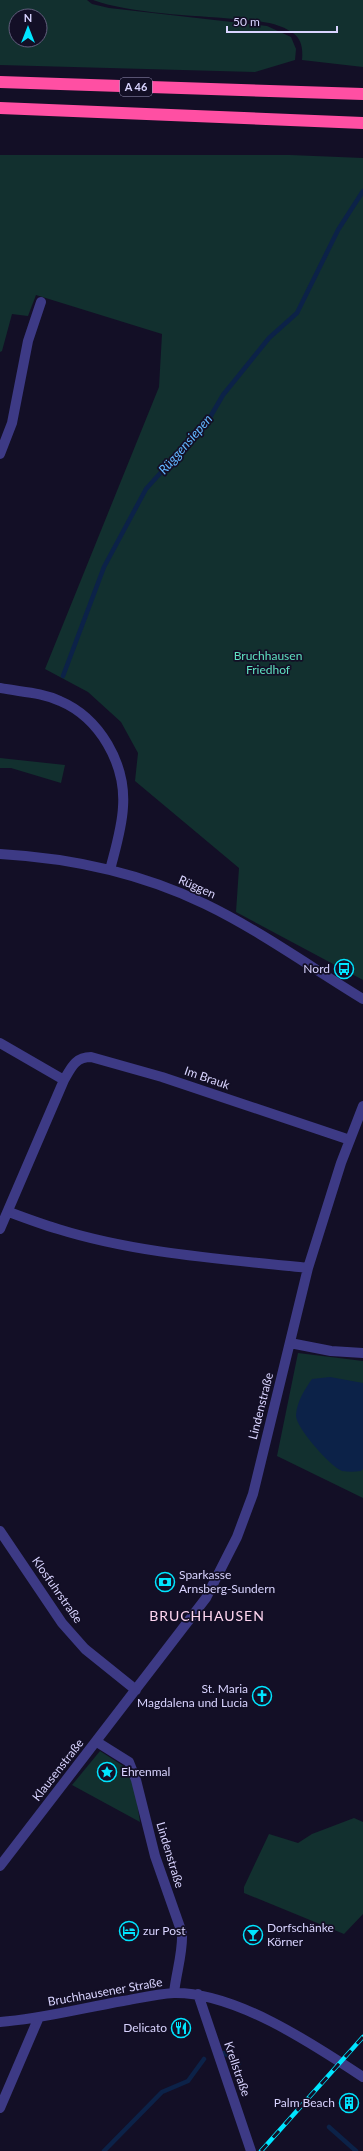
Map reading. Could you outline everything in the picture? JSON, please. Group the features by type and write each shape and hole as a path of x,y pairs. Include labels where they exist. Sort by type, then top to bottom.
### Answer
{"highway":[{"name":"A 46","path":"0,82 363,94"},
{"name":"A 46","path":"0,108 363,123"}],"street":[{"path":"0,454 12,423 28,341 41,302"},
{"path":"0,688 42,695 61,701 83,715 93,724 105,740 118,766 124,799 121,824 110,870"},
{"name":"Rüggen","path":"0,854 49,858 110,870 174,891 205,904 235,920 363,1000"},
{"path":"0,1044 64,1080"},
{"name":"Im Brauk","path":"0,1229 9,1212 64,1080 75,1061 82,1057 90,1057 162,1077 350,1140"},
{"name":"Lindenstraße","path":"136,1690 206,1598 237,1538 253,1494 308,1268 350,1140 363,1106"},
{"path":"9,1212 58,1230 116,1244 210,1257 308,1268"},
{"path":"290,1343 331,1351 363,1353"},
{"name":"Klosfuhrstraße","path":"0,1531 62,1623 84,1649 136,1690"},
{"name":"Klausenstraße","path":"0,1866 136,1690"},
{"name":"Lindenstraße","path":"97,1742 128,1762 136,1780 155,1856 182,1933 182,1947 176,1972 174,1993"},
{"name":"Bruchhausener Straße","path":"0,2022 39,2017 158,1994 198,1994 232,2005 285,2028 363,2077"},
{"name":"Krellstraße","path":"198,1994 251,2151"},
{"path":"0,2108 39,2017"}],"green space":[{"path":"0,0 87,0 92,4 109,8 267,26 291,37 296,49 295,60 255,72 0,65"},
{"path":"93,0 363,0 363,67 302,60 301,45 296,35 279,26 265,22 144,11 109,5"},
{"name":"Bruchhausen Friedhof","path":"0,155 290,155 363,158 363,980 236,912 239,868 135,781 138,753 121,722 88,692 45,669 159,387 162,334 36,295 28,316 12,314 2,351 0,352"},
{"path":"0,758 65,765 61,783 11,768 0,768"},
{"path":"298,1353 363,1361 363,1498 277,1456"},
{"path":"100,1751 128,1769 133,1777 140,1822 72,1785"},
{"path":"354,1818 363,1822 363,1914 344,1934 244,1893 244,1887 269,1834 298,1843 312,1834"}],"water":[{"path":"330,1377 363,1383 363,1469 361,1471 342,1471 337,1468 314,1446 297,1421 296,1415 298,1405 304,1391 312,1379"}],"waterway":[{"name":"Rüggensiepen","path":"63,676 104,567 146,489 209,419 223,395 269,338 297,313 338,230 363,191"},
{"path":"224,2053 239,2063"},
{"path":"104,2151 162,2092 188,2081 204,2059"},
{"path":"329,2127 356,2151"}],"railway":[{"path":"261,2151 363,2037"}],"place":[{"name":"Nord","path":"344,969"},
{"name":"Sparkasse Arnsberg-Sundern","path":"165,1582"},
{"name":"St. Maria Magdalena und Lucia","path":"262,1696"},
{"name":"Ehrenmal","path":"107,1772"},
{"name":"zur Post","path":"129,1931"},
{"name":"Dorfschänke Körner","path":"253,1935"},
{"name":"Delicato","path":"181,2028"},
{"name":"Palm Beach","path":"349,2103"}],"district":[{"name":"BRUCHHAUSEN","path":"207,1616"}]}
